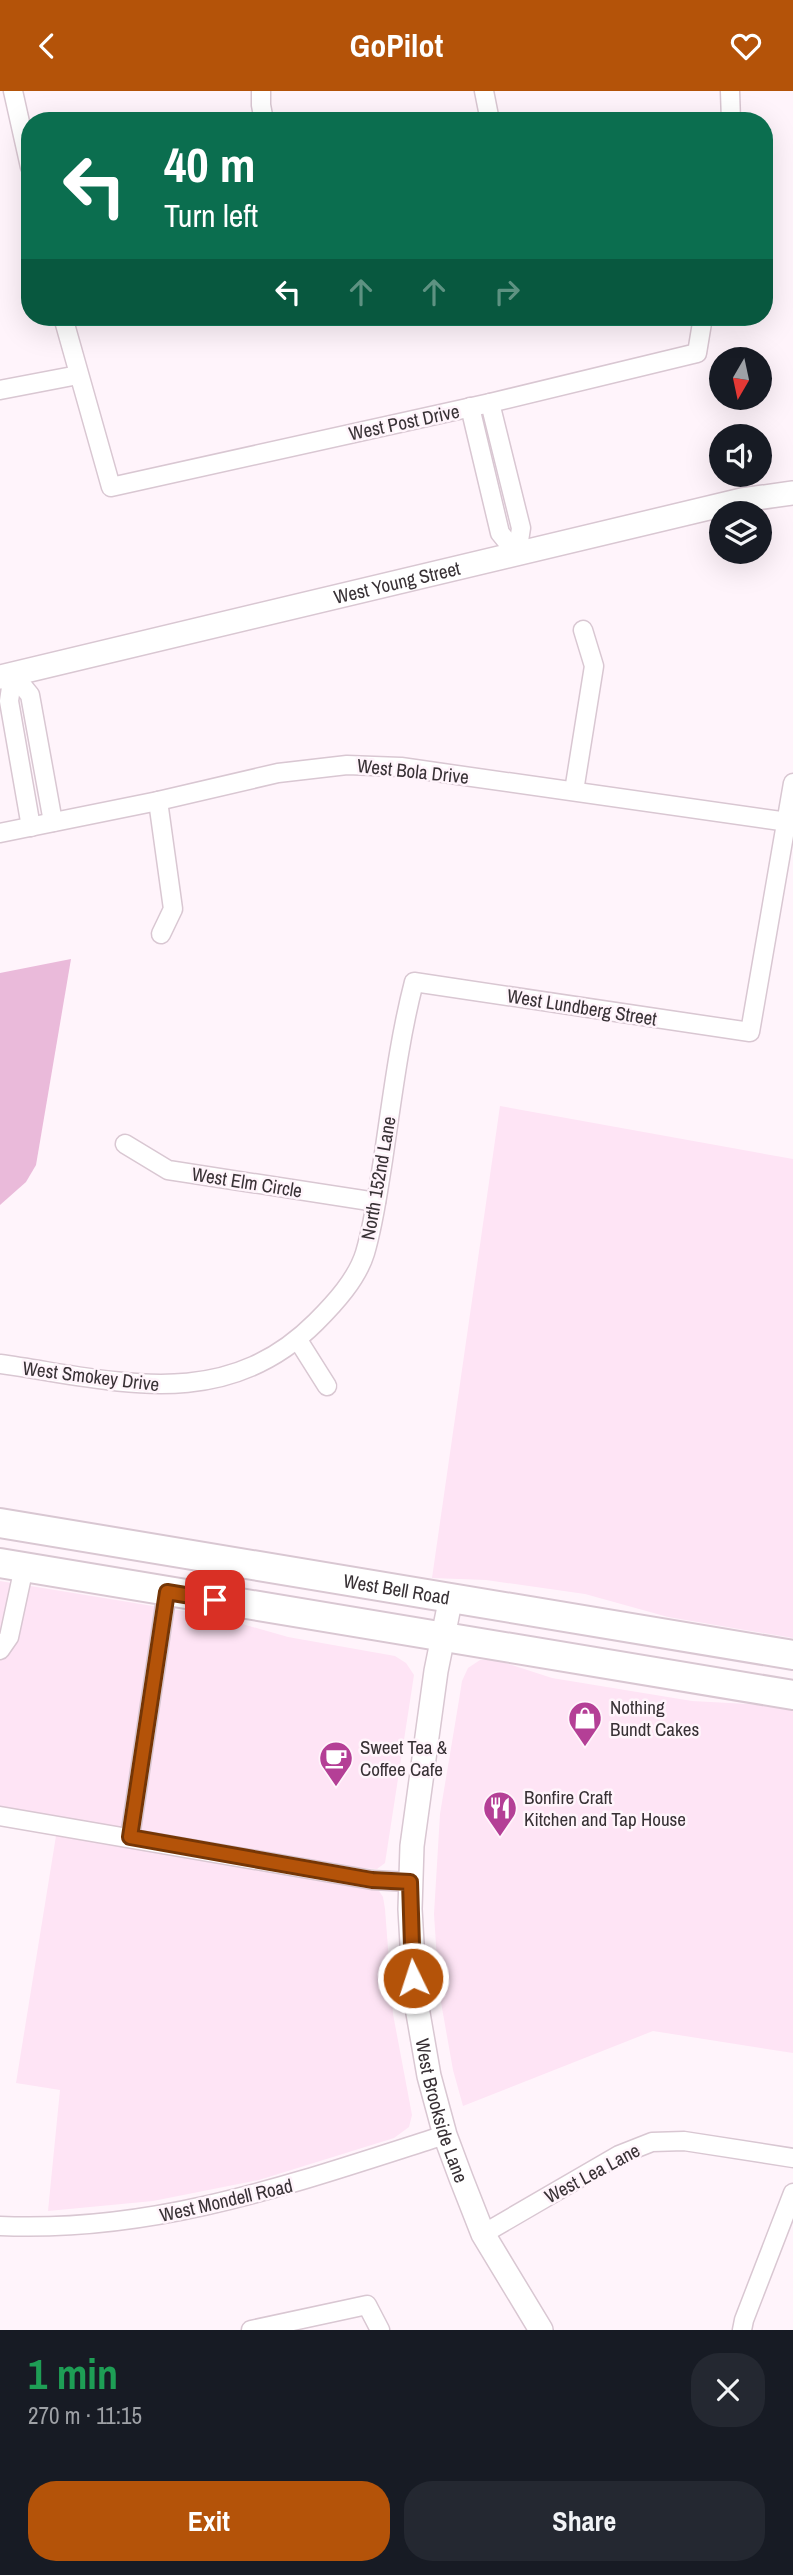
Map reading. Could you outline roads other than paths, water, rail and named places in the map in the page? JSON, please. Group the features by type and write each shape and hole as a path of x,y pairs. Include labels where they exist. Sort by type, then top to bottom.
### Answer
{"main road":[{"name":"West Bell Road","path":"0,1523 793,1655"},
{"path":"6,1565 793,1695"}],"street":[{"path":"13,91 21,127"},
{"path":"261,91 262,112"},
{"path":"484,91 488,112"},
{"path":"730,91 730,112"},
{"path":"0,390 78,375 65,326"},
{"name":"West Post Drive","path":"78,375 111,487 490,403 697,353 702,326"},
{"path":"490,403 521,528 517,554"},
{"path":"470,407 500,533 517,554"},
{"name":"West Young Street","path":"7,676 742,500 793,493"},
{"path":"574,791 594,666 583,630"},
{"path":"7,676 30,695 53,822"},
{"path":"7,676 31,827"},
{"name":"West Bola Drive","path":"0,833 278,773 347,765 401,767 788,822"},
{"path":"788,822 793,783"},
{"path":"158,801 173,909 161,934"},
{"name":"West Lundberg Street","path":"414,982 750,1032 788,822"},
{"name":"North 152nd Lane","path":"298,1340 329,1309 364,1257 376,1202 406,1014 414,982"},
{"name":"West Elm Circle","path":"125,1144 168,1170 376,1202"},
{"path":"298,1340 327,1386"},
{"name":"West Smokey Drive","path":"0,1364 146,1385 200,1383 256,1364 298,1340"},
{"path":"0,1650 9,1637 6,1565"},
{"path":"130,1837 167,1592"},
{"name":"West Brookside Lane","path":"451,1597 436,1671 413,1830 410,1882 415,1996 429,2076 445,2135 483,2234 541,2330"},
{"path":"0,1816 372,1880 410,1882"},
{"name":"West Mondell Road","path":"0,2226 97,2224 186,2211 276,2190 445,2135"},
{"name":"West Lea Lane","path":"483,2234 620,2155 652,2142 684,2141 793,2158"},
{"path":"742,2330 793,2193"},
{"path":"251,2330 367,2305 380,2330"}],"place":[{"name":"Nothing Bundt Cakes","path":"585,1748"},
{"name":"Sweet Tea & Coffee Cafe","path":"336,1788"},
{"name":"Bonfire Craft Kitchen and Tap House","path":"500,1838"}]}
